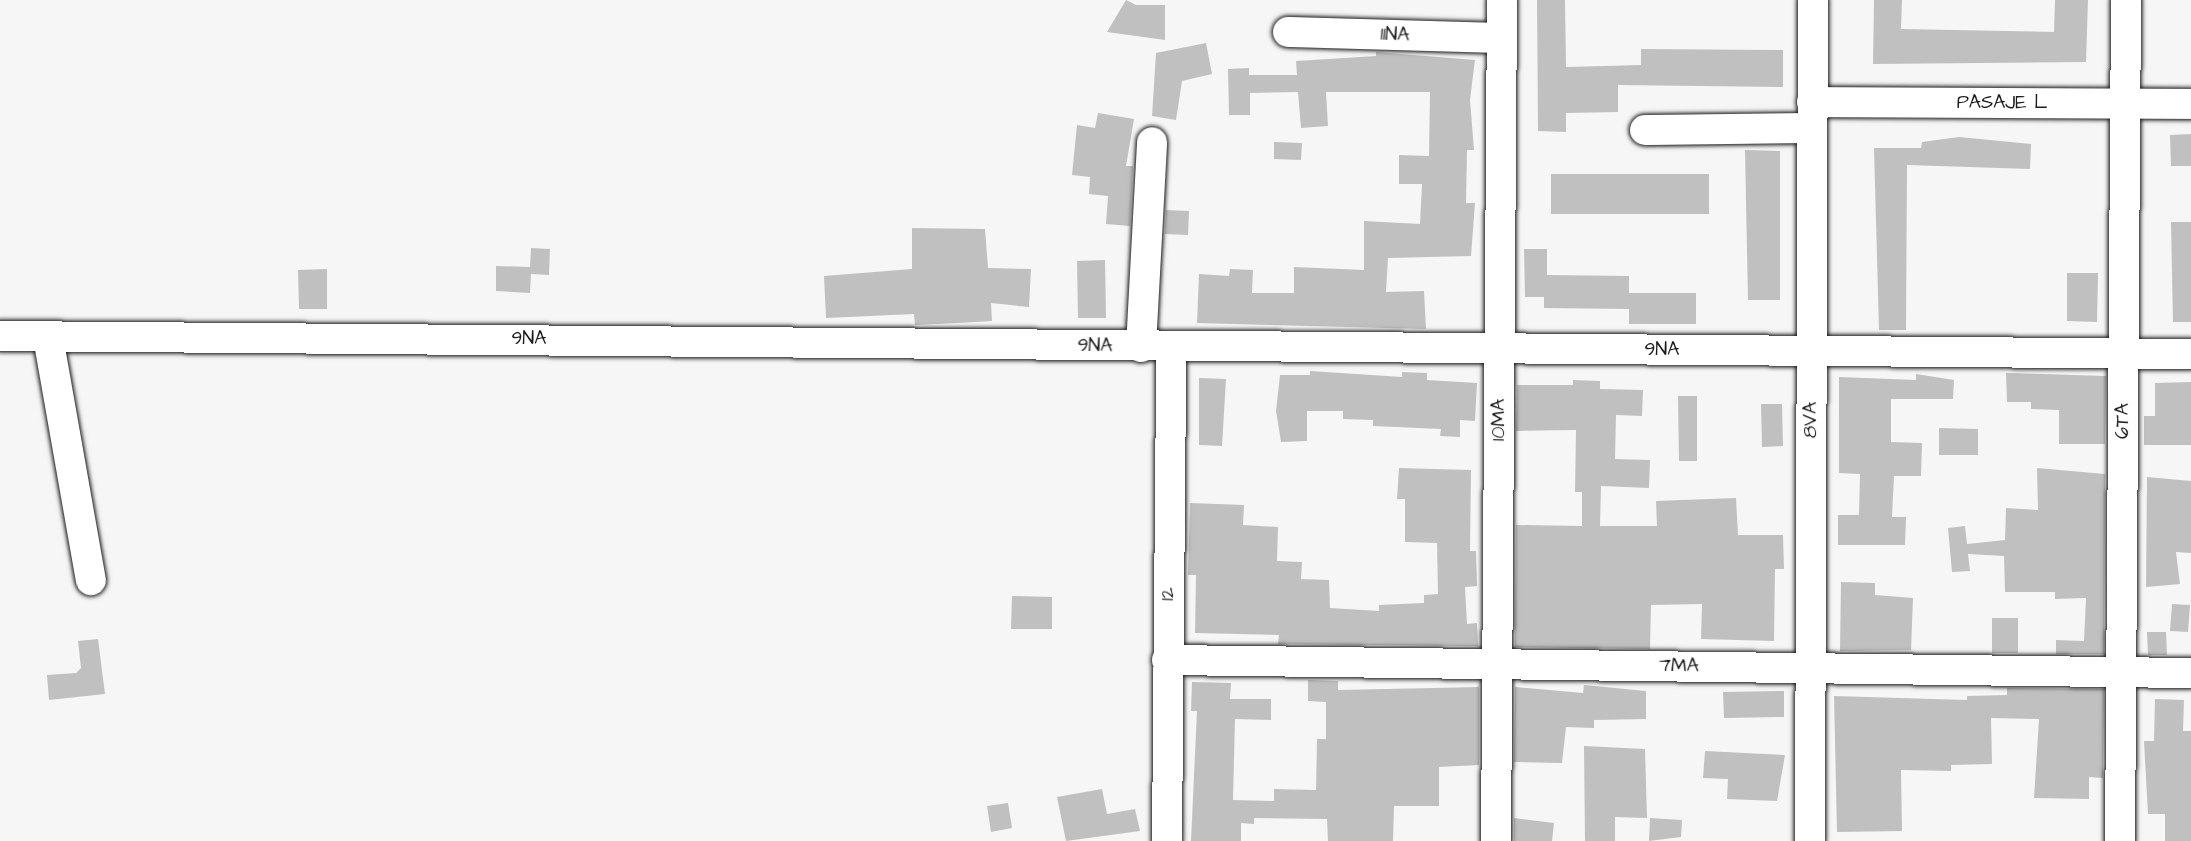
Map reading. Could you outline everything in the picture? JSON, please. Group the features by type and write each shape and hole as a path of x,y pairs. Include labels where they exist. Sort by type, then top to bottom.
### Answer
{"street":[{"name":"10MA","path":"1496,841 1502,0"},
{"name":"8VA","path":"1810,841 1813,0"},
{"name":"6TA","path":"2120,841 2126,0"},
{"name":"11NA","path":"1288,32 1502,38"},
{"name":"PASAJE L","path":"1645,130 1812,115 2191,104"},
{"path":"1141,347 1152,142"},
{"name":"9NA","path":"0,336 2191,354"},
{"path":"48,337 91,580"},
{"name":"12","path":"1167,841 1171,347"},
{"name":"7MA","path":"1167,660 2191,673"}],"building":[{"path":"1126,0 1136,5 1165,5 1165,40 1107,32"},
{"path":"1537,0 1565,0 1566,67 1641,65 1641,49 1783,50 1783,87 1618,85 1618,112 1566,113 1566,132 1538,131"},
{"path":"1874,0 1902,0 1901,29 2054,32 2055,0 2088,0 2086,62 1873,64"},
{"path":"1206,43 1212,74 1182,81 1176,120 1152,116 1156,53"},
{"path":"1376,52 1475,60 1470,100 1474,150 1467,150 1466,203 1475,203 1471,256 1388,258 1386,292 1424,291 1426,329 1197,323 1199,274 1229,276 1230,269 1253,270 1252,293 1294,293 1294,267 1364,270 1364,221 1420,224 1422,184 1399,184 1399,155 1429,156 1430,92 1326,92 1328,126 1301,128 1298,92 1250,93 1250,115 1229,115 1228,69 1249,68 1249,75 1297,75 1296,61 1376,56"},
{"path":"1098,113 1134,119 1126,166 1133,166 1130,226 1106,224 1108,196 1089,194 1090,177 1072,175 1077,125 1095,128"},
{"path":"2191,134 2191,166 2171,166 2170,135"},
{"path":"1959,137 2031,144 2030,169 1907,165 1906,330 1879,330 1874,148 1921,148 1922,142"},
{"path":"1274,142 1302,143 1301,160 1274,159"},
{"path":"1745,150 1780,151 1780,300 1748,300"},
{"path":"1551,174 1709,174 1709,214 1551,214"},
{"path":"1166,210 1189,211 1188,235 1165,234"},
{"path":"2171,222 2191,222 2191,322 2173,322"},
{"path":"912,228 985,229 988,268 1031,269 1029,307 991,303 992,321 958,323 915,325 914,314 826,318 824,276 912,269"},
{"path":"531,248 550,249 549,275 531,274 530,293 496,291 496,266 530,267"},
{"path":"1524,249 1547,249 1547,275 1629,276 1629,293 1696,293 1696,324 1629,324 1629,309 1544,308 1544,297 1525,297"},
{"path":"1105,260 1106,318 1078,318 1077,261"},
{"path":"327,269 327,309 299,309 298,270"},
{"path":"2067,273 2098,273 2097,322 2067,321"},
{"path":"1310,371 1402,377 1402,372 1427,373 1427,380 1477,383 1475,421 1460,420 1460,437 1440,436 1441,429 1373,426 1373,420 1343,419 1343,411 1307,411 1307,441 1281,442 1276,411 1280,375 1310,375"},
{"path":"2006,373 2106,376 2105,444 2059,444 2059,410 2031,409 2031,402 2007,402"},
{"path":"1916,374 1954,380 1953,399 1891,399 1891,442 1922,443 1921,476 1894,476 1892,517 1906,517 1905,545 1838,545 1838,515 1859,515 1860,474 1839,473 1839,377 1916,380"},
{"path":"1199,378 1226,379 1222,446 1199,445"},
{"path":"1573,380 1600,381 1600,389 1643,390 1642,416 1616,415 1615,459 1650,460 1649,488 1601,486 1600,526 1657,526 1656,501 1736,498 1738,535 1783,535 1784,569 1775,569 1774,641 1701,639 1702,604 1651,605 1650,649 1515,647 1516,525 1582,526 1582,492 1575,492 1576,430 1516,431 1517,385 1573,385"},
{"path":"2191,382 2191,445 2144,445 2144,416 2155,416 2155,383"},
{"path":"1678,396 1697,396 1697,461 1679,461"},
{"path":"1761,404 1782,404 1783,446 1762,447"},
{"path":"1939,428 1978,429 1978,455 1939,455"},
{"path":"1399,468 1471,470 1470,551 1476,551 1477,586 1465,587 1467,624 1477,623 1478,646 1278,644 1279,635 1195,633 1196,575 1188,575 1190,503 1244,505 1243,525 1278,527 1277,561 1302,562 1301,579 1329,580 1330,608 1379,611 1379,605 1424,603 1424,595 1438,594 1437,543 1405,542 1405,499 1397,499"},
{"path":"2037,468 2105,474 2104,654 2056,654 2056,640 2084,641 2086,598 2055,599 2055,592 2005,592 2004,556 1968,554 1970,571 1952,572 1948,528 1965,526 1967,544 2005,540 2006,508 2038,510"},
{"path":"2147,477 2191,481 2191,553 2176,552 2180,584 2146,587"},
{"path":"1841,582 1875,583 1875,595 1913,598 1911,650 1840,651"},
{"path":"1012,596 1052,597 1052,629 1011,629"},
{"path":"2172,604 2190,605 2188,632 2170,631"},
{"path":"1992,618 2018,618 2018,653 1992,653"},
{"path":"2147,632 2166,632 2167,655 2148,655"},
{"path":"98,639 105,694 49,700 47,675 76,673 81,668 78,641"},
{"path":"1308,680 1338,681 1338,690 1479,687 1479,765 1439,767 1439,806 1394,806 1393,841 1328,841 1327,819 1254,818 1254,824 1241,823 1241,841 1191,841 1197,711 1191,711 1192,682 1231,683 1230,699 1271,699 1271,720 1235,719 1233,800 1274,801 1274,789 1316,790 1317,739 1326,739 1326,702 1308,701"},
{"path":"1584,685 1646,691 1646,719 1594,720 1594,728 1566,727 1562,763 1514,762 1515,687 1583,693"},
{"path":"2007,688 2104,689 2103,778 2089,777 2089,799 2034,798 2039,719 1991,718 1992,764 1951,765 1951,771 1901,770 1902,831 1837,832 1834,696 1967,700 1967,696 2007,695"},
{"path":"1784,691 1784,717 1724,718 1723,692"},
{"path":"2155,699 2184,700 2183,731 2191,731 2191,841 2165,841 2165,814 2148,814 2144,741 2154,741"},
{"path":"1584,746 1645,749 1647,818 1615,817 1615,841 1585,841"},
{"path":"1705,751 1785,755 1777,801 1727,799 1728,779 1703,778"},
{"path":"1102,789 1107,814 1135,809 1140,831 1066,841 1057,797"},
{"path":"1008,803 1012,828 991,832 987,806"},
{"path":"1514,818 1554,823 1552,841 1514,841"},
{"path":"1650,818 1682,820 1681,837 1649,841"}]}
